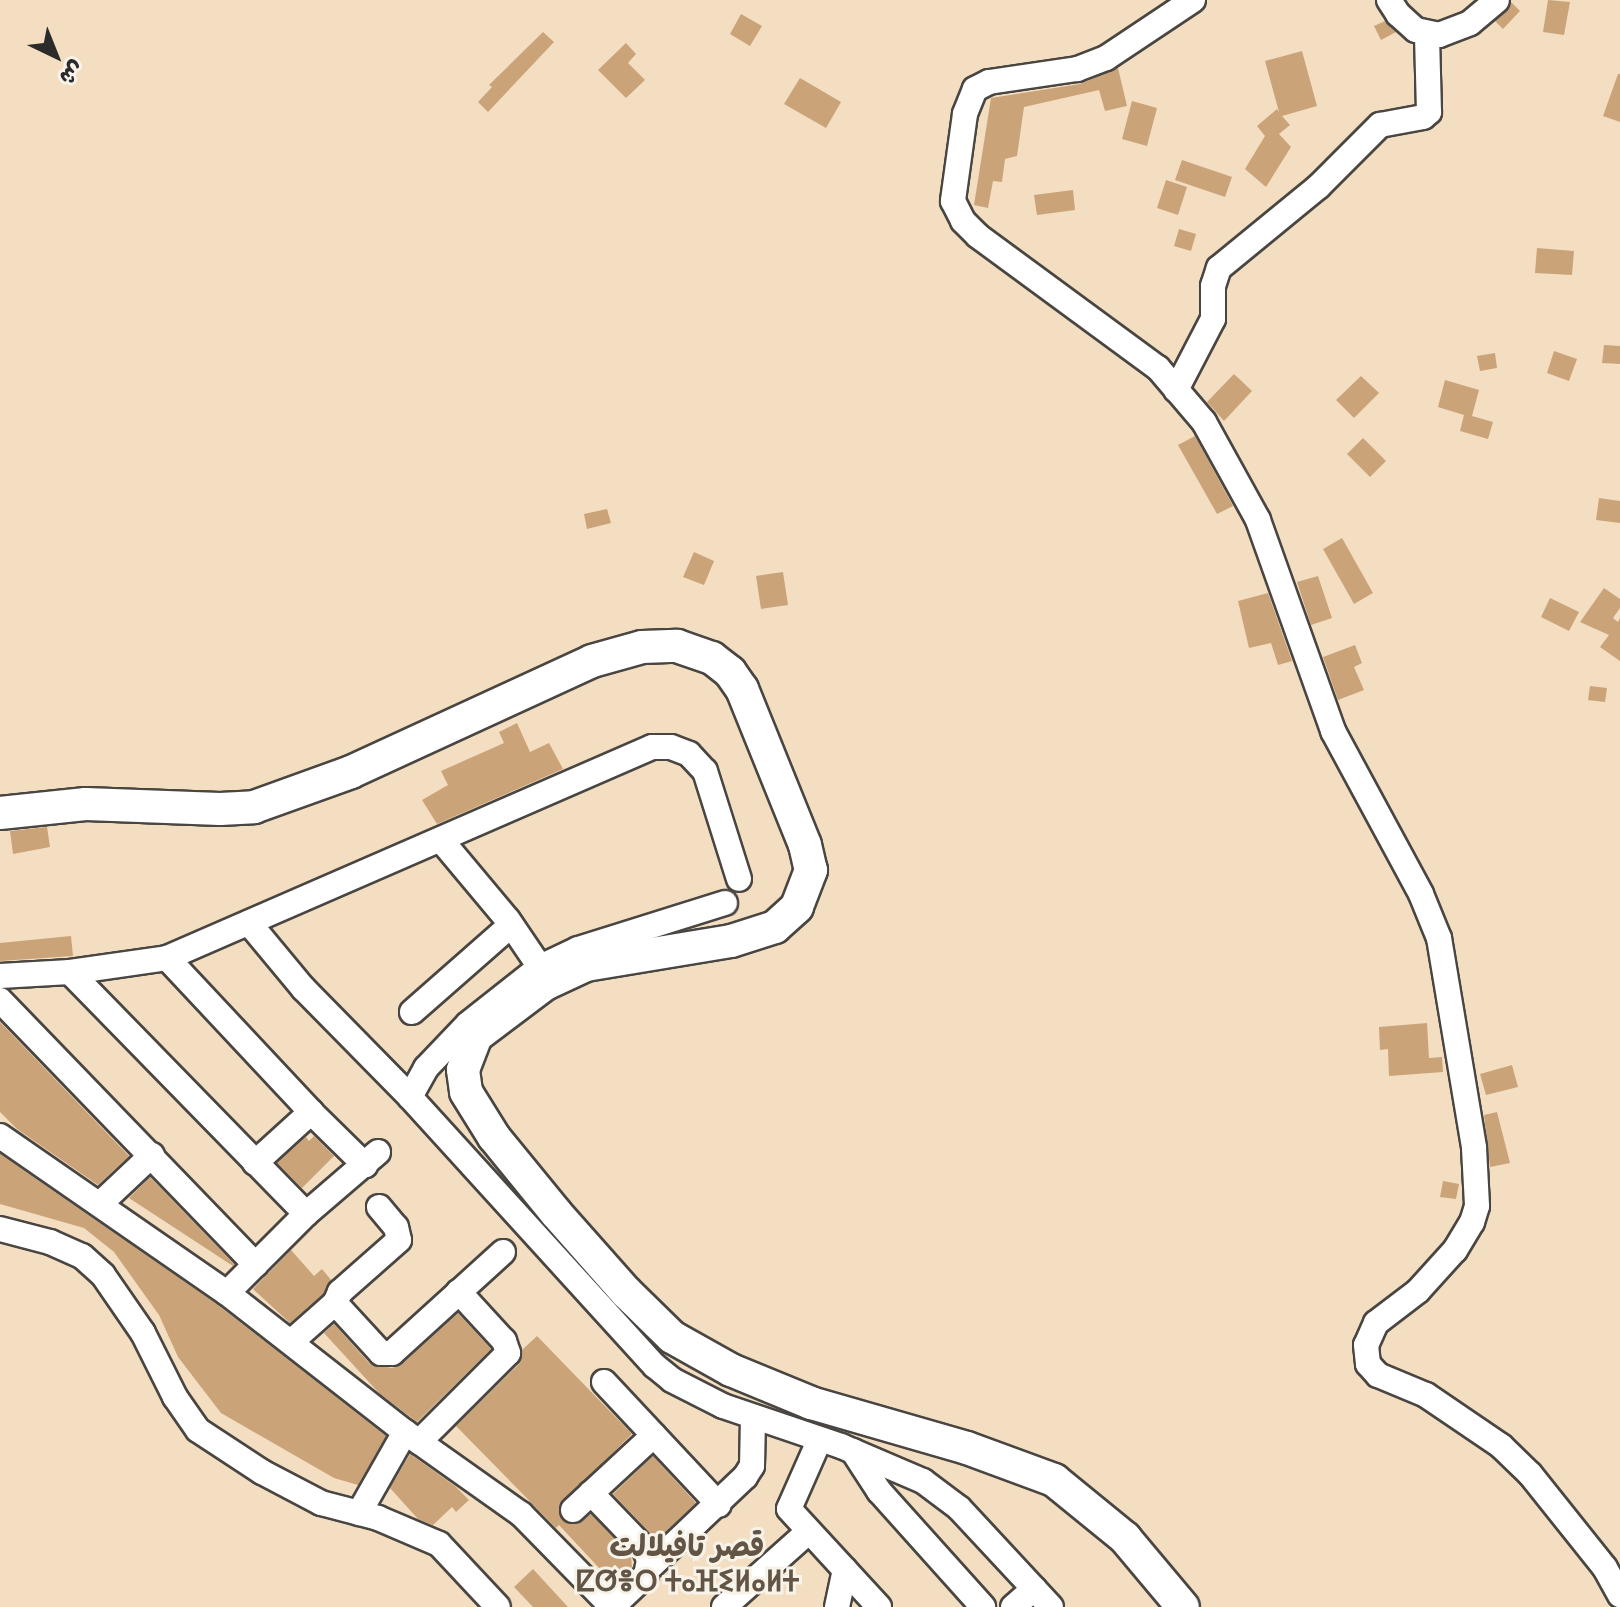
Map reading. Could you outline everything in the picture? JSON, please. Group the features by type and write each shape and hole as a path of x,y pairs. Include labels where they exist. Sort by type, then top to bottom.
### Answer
{"main road":[{"path":"0,813 86,804 220,809 254,807 351,772 592,661 642,647 677,646 712,658 730,672 742,689 805,845 811,870 797,907 775,927 731,941 586,965 545,984 519,1001 470,1044 463,1070 466,1092 485,1124 556,1213 626,1292 672,1337 731,1370 811,1403 967,1448 1054,1480 1125,1538 1183,1607"}],"street":[{"path":"1193,0 1106,58 1077,69 989,82 975,89 967,101 953,190 956,210 978,236 1158,368 1204,422 1258,520 1333,731 1421,894 1439,938 1474,1148 1477,1206 1455,1250 1418,1291 1376,1323 1366,1345 1368,1364 1378,1375 1426,1395 1501,1446 1539,1485 1605,1568 1620,1595"},
{"path":"1389,0 1406,22 1427,34 1454,31 1503,0"},
{"path":"1176,390 1213,319 1213,286 1219,268 1318,187 1380,125 1423,117 1429,112 1427,34"},
{"path":"0,976 70,972 167,958 652,747 671,747 689,754 705,771 739,879"},
{"path":"441,840 511,925 540,967"},
{"path":"410,1097 426,1068 468,1024 540,967 578,949 725,903"},
{"path":"249,923 303,988 410,1097 655,1366 672,1380 753,1417 913,1475 959,1508 1051,1607"},
{"path":"412,1012 511,925"},
{"path":"167,958 311,1112 372,1158 306,1214 227,1293"},
{"path":"70,972 306,1214"},
{"path":"0,1000 256,1265"},
{"path":"255,1163 311,1112"},
{"path":"4,1135 227,1293 412,1437 521,1514 612,1607 650,1567 719,1505 752,1466 753,1417"},
{"path":"101,1203 152,1155"},
{"path":"291,1342 335,1303 340,1292 399,1240 396,1227 379,1207"},
{"path":"0,1229 50,1242 82,1256 103,1275 143,1333 175,1397 198,1430 262,1472 321,1503 359,1513 439,1544 498,1607"},
{"path":"335,1303 385,1354 392,1353 503,1252"},
{"path":"359,1513 412,1437 508,1353 504,1341 459,1292"},
{"path":"604,1382 719,1505"},
{"path":"573,1510 654,1435"},
{"path":"819,1441 789,1509 879,1607"},
{"path":"853,1451 879,1491 983,1607"},
{"path":"591,1493 644,1548 650,1567"},
{"path":"724,1607 808,1532"},
{"path":"837,1607 845,1570"},
{"path":"1013,1607 1034,1589"}],"building":[{"path":"1548,0 1570,2 1564,35 1543,32"},
{"path":"1511,2 1520,11 1503,29 1495,21"},
{"path":"741,14 762,26 750,46 730,34"},
{"path":"1385,21 1396,32 1381,40 1374,26"},
{"path":"543,32 554,42 488,112 478,102 492,87 489,85"},
{"path":"626,43 636,54 628,63 645,80 626,98 598,70"},
{"path":"1302,51 1317,106 1282,116 1290,125 1279,134 1291,147 1266,187 1245,169 1265,136 1257,126 1277,109 1279,112 1265,61"},
{"path":"1118,68 1127,106 1105,111 1099,90 1024,107 1017,156 1005,159 1002,182 993,181 988,208 974,205 991,98 1080,84"},
{"path":"1620,74 1620,122 1603,116"},
{"path":"800,78 841,102 826,128 784,104"},
{"path":"1132,101 1157,108 1147,146 1122,139"},
{"path":"1182,160 1232,177 1225,197 1175,180"},
{"path":"1166,180 1187,187 1178,215 1157,208"},
{"path":"1073,190 1075,210 1037,215 1034,195"},
{"path":"1179,229 1196,234 1191,251 1174,246"},
{"path":"1537,248 1574,251 1572,275 1535,273"},
{"path":"1604,345 1620,346 1620,364 1602,363"},
{"path":"1554,351 1577,359 1569,381 1547,373"},
{"path":"1495,353 1497,368 1480,371 1477,356"},
{"path":"1234,374 1252,391 1224,421 1207,402"},
{"path":"1361,376 1379,393 1354,418 1336,400"},
{"path":"1445,380 1479,390 1472,416 1493,422 1488,439 1460,431 1464,415 1438,407"},
{"path":"1195,436 1233,506 1217,514 1178,445"},
{"path":"1363,438 1386,461 1370,477 1347,454"},
{"path":"1599,498 1620,501 1620,523 1596,520"},
{"path":"607,509 611,523 587,529 584,514"},
{"path":"1342,538 1373,593 1354,604 1323,549"},
{"path":"694,552 714,561 704,585 683,577"},
{"path":"783,572 788,605 761,609 756,576"},
{"path":"1318,576 1332,618 1311,625 1297,582"},
{"path":"1604,588 1620,599 1620,608 1613,618 1618,622 1620,618 1620,661 1600,647 1609,635 1580,622"},
{"path":"1268,593 1292,661 1278,665 1271,643 1249,648 1238,601"},
{"path":"1550,598 1579,612 1569,631 1541,617"},
{"path":"1355,645 1362,663 1354,667 1364,690 1338,700 1323,657"},
{"path":"1590,686 1607,688 1605,702 1588,700"},
{"path":"517,723 530,752 549,743 563,769 437,824 422,800 448,785 441,771 504,743 499,732"},
{"path":"47,827 50,847 13,854 10,831"},
{"path":"71,936 73,956 0,961 0,943"},
{"path":"0,1022 129,1156 98,1185 17,1129 0,1112"},
{"path":"1427,1023 1429,1058 1442,1057 1443,1072 1389,1076 1388,1049 1380,1050 1379,1027"},
{"path":"1512,1065 1518,1087 1486,1095 1480,1074"},
{"path":"1497,1112 1510,1163 1490,1167 1484,1115"},
{"path":"314,1136 334,1156 302,1188 277,1163 306,1137 309,1141"},
{"path":"0,1154 218,1305 386,1436 358,1485 334,1478 221,1413 178,1357 159,1315 114,1252 84,1228 0,1204"},
{"path":"150,1177 234,1264 233,1266 129,1198"},
{"path":"1443,1181 1459,1184 1456,1199 1440,1197"},
{"path":"291,1250 314,1276 322,1269 331,1280 323,1294 290,1323 253,1289"},
{"path":"458,1313 491,1349 417,1422 379,1393 324,1333 334,1324 370,1364 392,1368 402,1364"},
{"path":"537,1336 632,1434 559,1506 562,1520 569,1524 577,1524 591,1514 631,1556 632,1567 614,1584 559,1525 556,1528 456,1426 519,1364 522,1350"},
{"path":"410,1454 455,1486 469,1500 456,1512 452,1507 433,1525 418,1519 390,1488"},
{"path":"653,1456 696,1503 657,1540 613,1494"},
{"path":"533,1569 568,1607 533,1607 514,1587"}],"district":[{"name":"قصر تافيلالت ⵇⵚⴻⵔ ⵜⴰⴼⵉⵍⴰⵍⵜ","path":"687,1562"}]}
